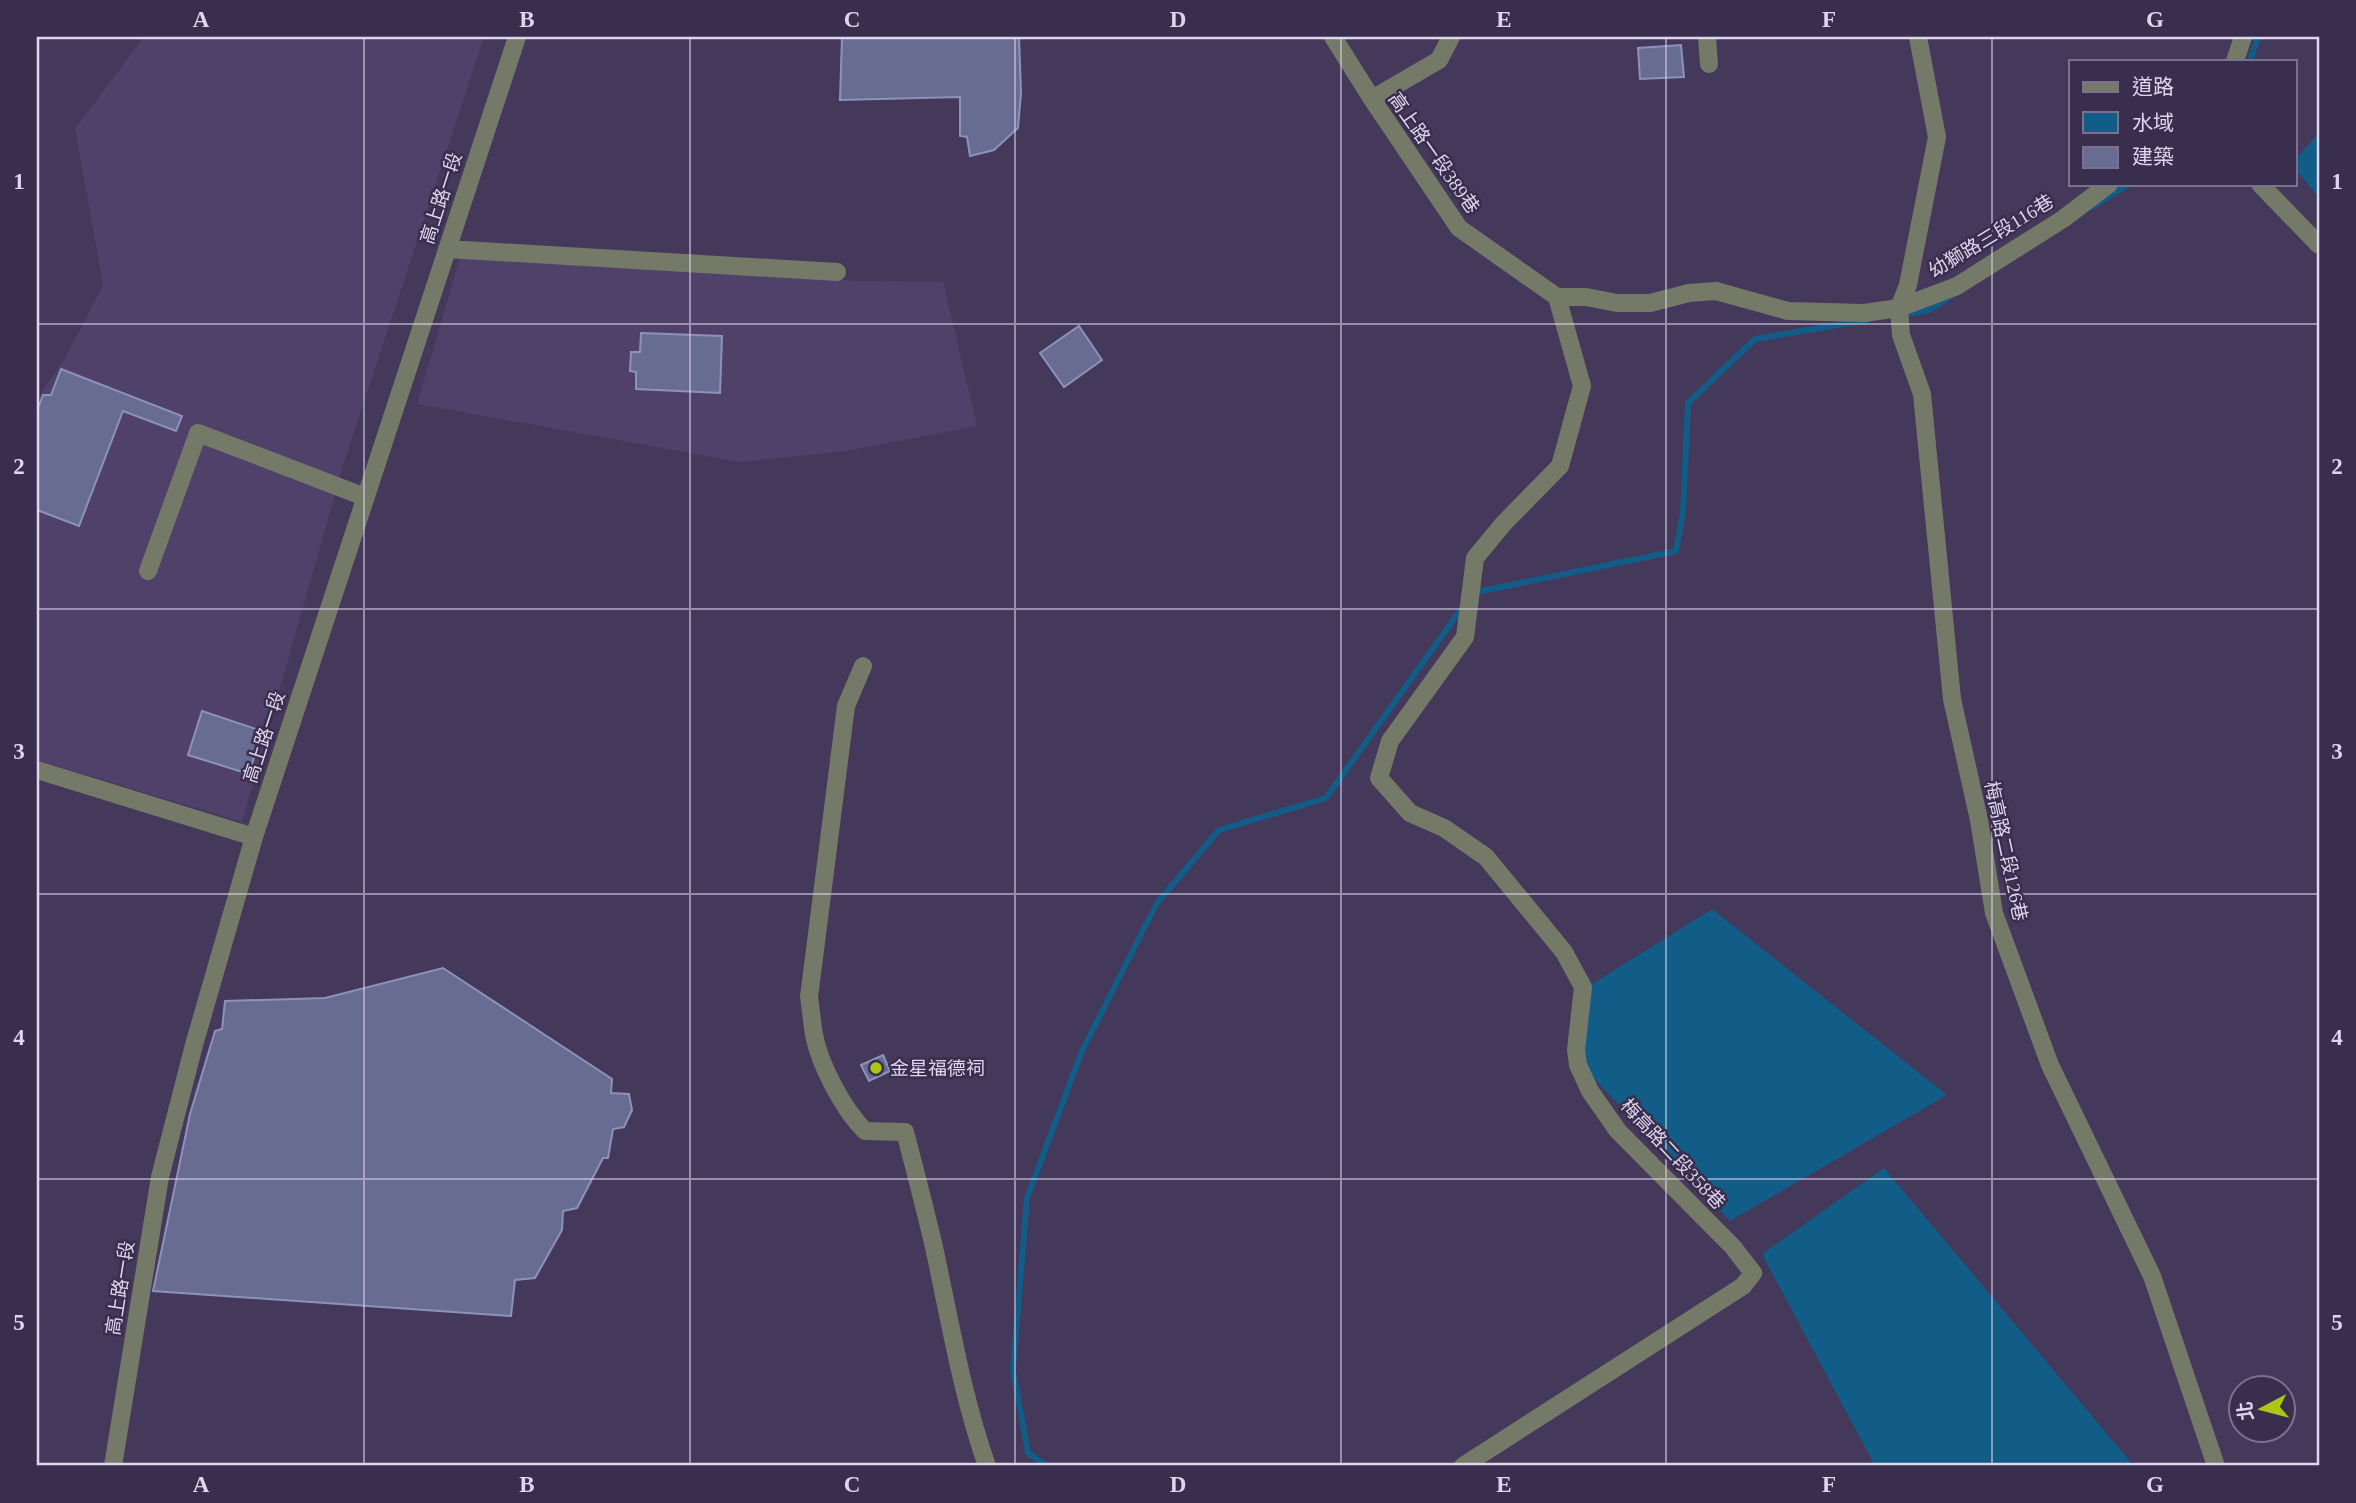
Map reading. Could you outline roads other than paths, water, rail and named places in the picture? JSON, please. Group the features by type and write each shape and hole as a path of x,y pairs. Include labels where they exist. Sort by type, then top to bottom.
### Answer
{"street":[{"name":"高上路一段","path":"113,1466 160,1177 194,1045 254,837 517,37"},
{"name":"高上路一段389巷","path":"1333,37 1459,228 1557,297"},
{"path":"1372,99 1439,60 1451,37"},
{"path":"1707,37 1709,64"},
{"path":"1899,308 1908,285 1937,137 1917,37"},
{"path":"2235,60 2243,37"},
{"name":"幼獅路三段116巷","path":"1557,297 1586,297 1617,303 1650,303 1689,293 1716,291 1788,311 1864,313 1899,308 1957,286 2063,219 2106,186"},
{"path":"2262,186 2319,246"},
{"path":"447,248 837,272"},
{"name":"梅高路二段358巷","path":"1463,1466 1743,1286 1753,1273 1733,1247 1618,1132 1590,1091 1578,1065 1576,1049 1583,987 1564,952 1486,857 1444,828 1410,813 1379,778 1390,741 1465,637 1475,558 1504,523 1560,466 1582,386 1557,297"},
{"name":"梅高路二段126巷","path":"1899,308 1901,335 1922,394 1952,699 1979,820 1994,914 2050,1065 2151,1276 2216,1466"},
{"path":"148,571 198,433 365,497"},
{"path":"863,666 846,706 809,997 815,1038 835,1090 864,1131 905,1132 934,1247 961,1376 987,1466"},
{"path":"37,770 254,837"}],"water":[{"path":"2319,133 2319,197 2296,170 2296,158"},
{"path":"1712,909 1947,1095 1730,1221 1579,1063 1584,989"},
{"path":"1884,1168 2134,1466 1875,1466 1762,1254"}],"waterway":[{"path":"2250,60 2258,37"},
{"path":"2092,207 2126,186"},
{"path":"1902,315 1929,310 1950,297"},
{"path":"1472,593 1676,551 1683,512 1688,403 1755,339 1867,320"},
{"path":"1047,1466 1028,1453 1013,1370 1027,1198 1082,1051 1157,903 1219,830 1326,798 1464,605"}],"place":[{"name":"金星福德祠","path":"876,1068"}]}
